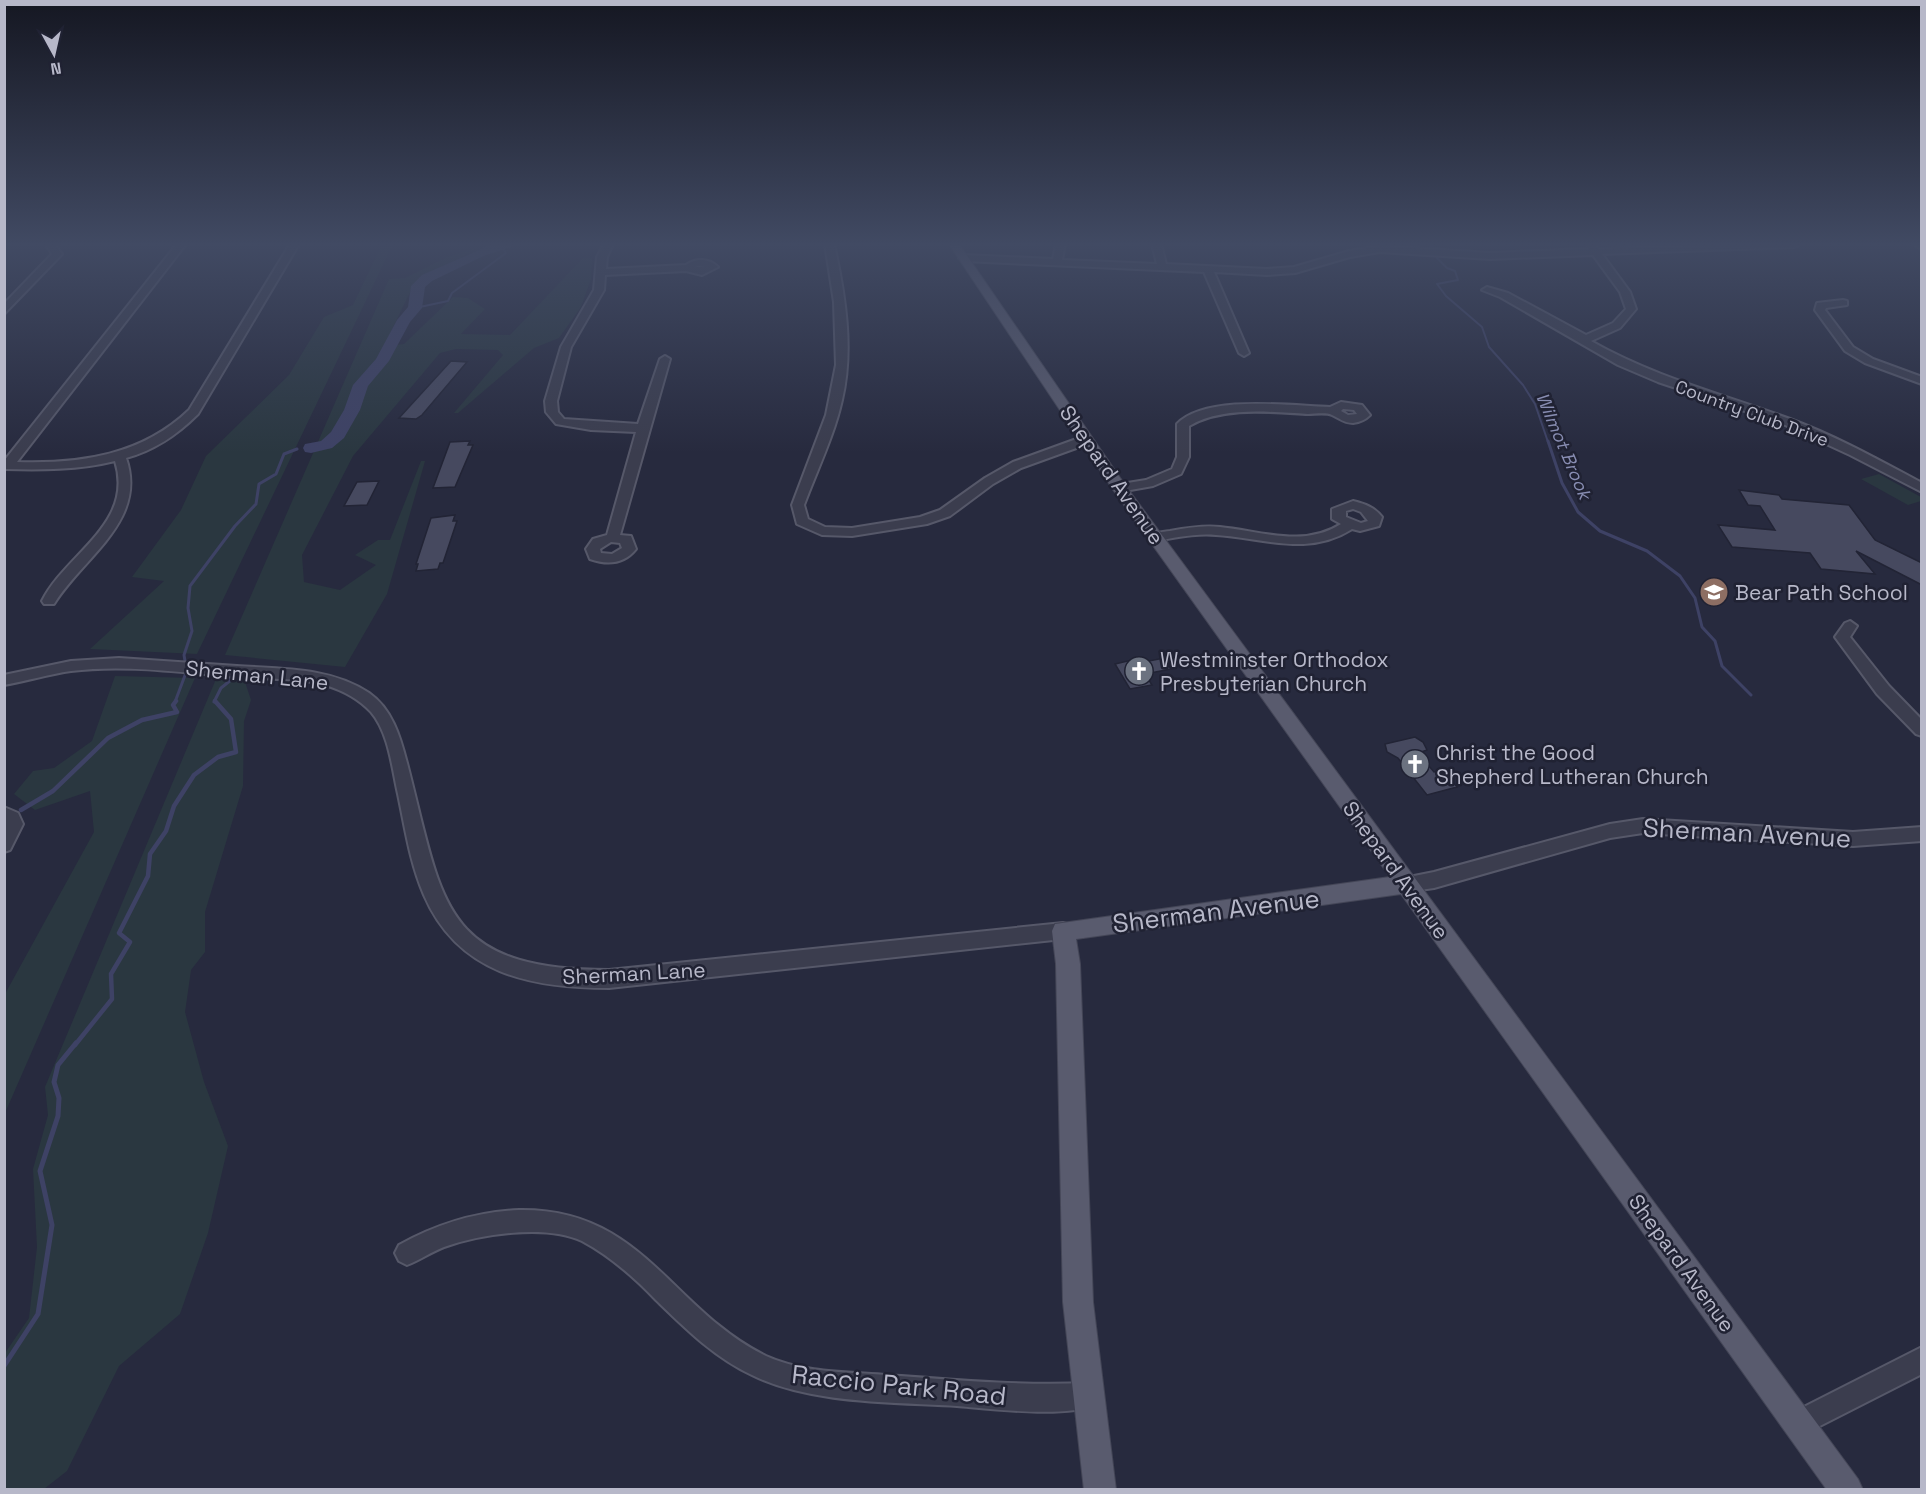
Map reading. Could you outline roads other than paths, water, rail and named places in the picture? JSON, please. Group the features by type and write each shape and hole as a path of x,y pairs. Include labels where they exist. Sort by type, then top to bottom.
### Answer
{"main road":[{"name":"Shepard Avenue","path":"1001,314 1119,488 1847,1490"},
{"name":"Sherman Avenue","path":"1063,931 1406,884"},
{"path":"1063,931 1068,964 1077,1282 1087,1396 1100,1490"}],"street":[{"path":"6,465 125,314"},
{"path":"6,465 61,466 119,455 159,439 194,412 252,314"},
{"path":"587,314 566,347 551,401 552,412 560,422 598,429 643,428"},
{"path":"841,314 840,374 837,400 798,505 802,521 822,531 852,532 922,521 945,513 989,481 1017,465 1086,440"},
{"path":"1227,314 1244,353"},
{"name":"Country Club Drive","path":"1536,314 1622,363 1662,380 1787,422 1854,452 1922,488"},
{"path":"1582,340 1605,333 1624,321 1628,314"},
{"path":"1823,314 1849,349 1869,361 1920,379"},
{"path":"613,537 665,359"},
{"path":"1119,488 1149,483 1177,471 1185,452 1180,433 1183,424 1200,413 1226,409 1335,411"},
{"path":"50,601 57,584 80,563 104,535 122,504 126,478 119,455"},
{"path":"1155,537 1201,530 1297,541 1335,533 1349,525"},
{"path":"1850,626 1842,637 1883,690 1922,730"},
{"name":"Sherman Lane","path":"4,680 71,666 132,663 285,674 341,685 365,698 378,710 393,740 427,876 440,911 453,929 483,955 524,973 577,980 628,978 1063,931"},
{"path":"4,814 12,818 14,824 4,845"},
{"name":"Sherman Avenue","path":"1406,884 1434,880 1610,831 1643,826 1856,838 1922,834"},
{"name":"Raccio Park Road","path":"407,1253 447,1232 486,1223 526,1221 559,1225 585,1231 608,1244 631,1262 713,1338 762,1367 790,1376 983,1396 1057,1398 1087,1396"},
{"path":"1799,1424 1922,1360"}],"waterway":[{"path":"311,448 326,445 338,435 352,410 361,385 382,361 410,314"},
{"name":"Wilmot Brook","path":"1467,314 1482,327 1489,347 1523,385 1535,404 1548,442"},
{"name":"Wilmot Brook","path":"1548,441 1562,483 1578,512 1600,531 1647,551 1680,576 1695,598 1702,627 1715,641 1722,666 1751,695"},
{"path":"186,667 184,655 192,631 188,608 190,586 235,526 256,504 259,484 276,474 284,454 297,449"},
{"path":"175,702 187,670"},
{"path":"214,702 221,688 231,680 229,672"},
{"path":"21,810 53,791 108,738 142,720 177,712 173,705 176,701"},
{"path":"75,1045 112,999 111,974 130,942 119,933 148,876 150,854 166,831 174,806 194,775 218,757 236,752 231,719 215,701"},
{"path":"4,1366 38,1314 52,1225 40,1171 58,1116 59,1098 54,1082 58,1065 76,1043"}],"place":[{"name":"Bear Path School","path":"1714,592"},
{"name":"Westminster Orthodox Presbyterian Church","path":"1139,671"},
{"name":"Christ the Good Shepherd Lutheran Church","path":"1415,764"}]}
